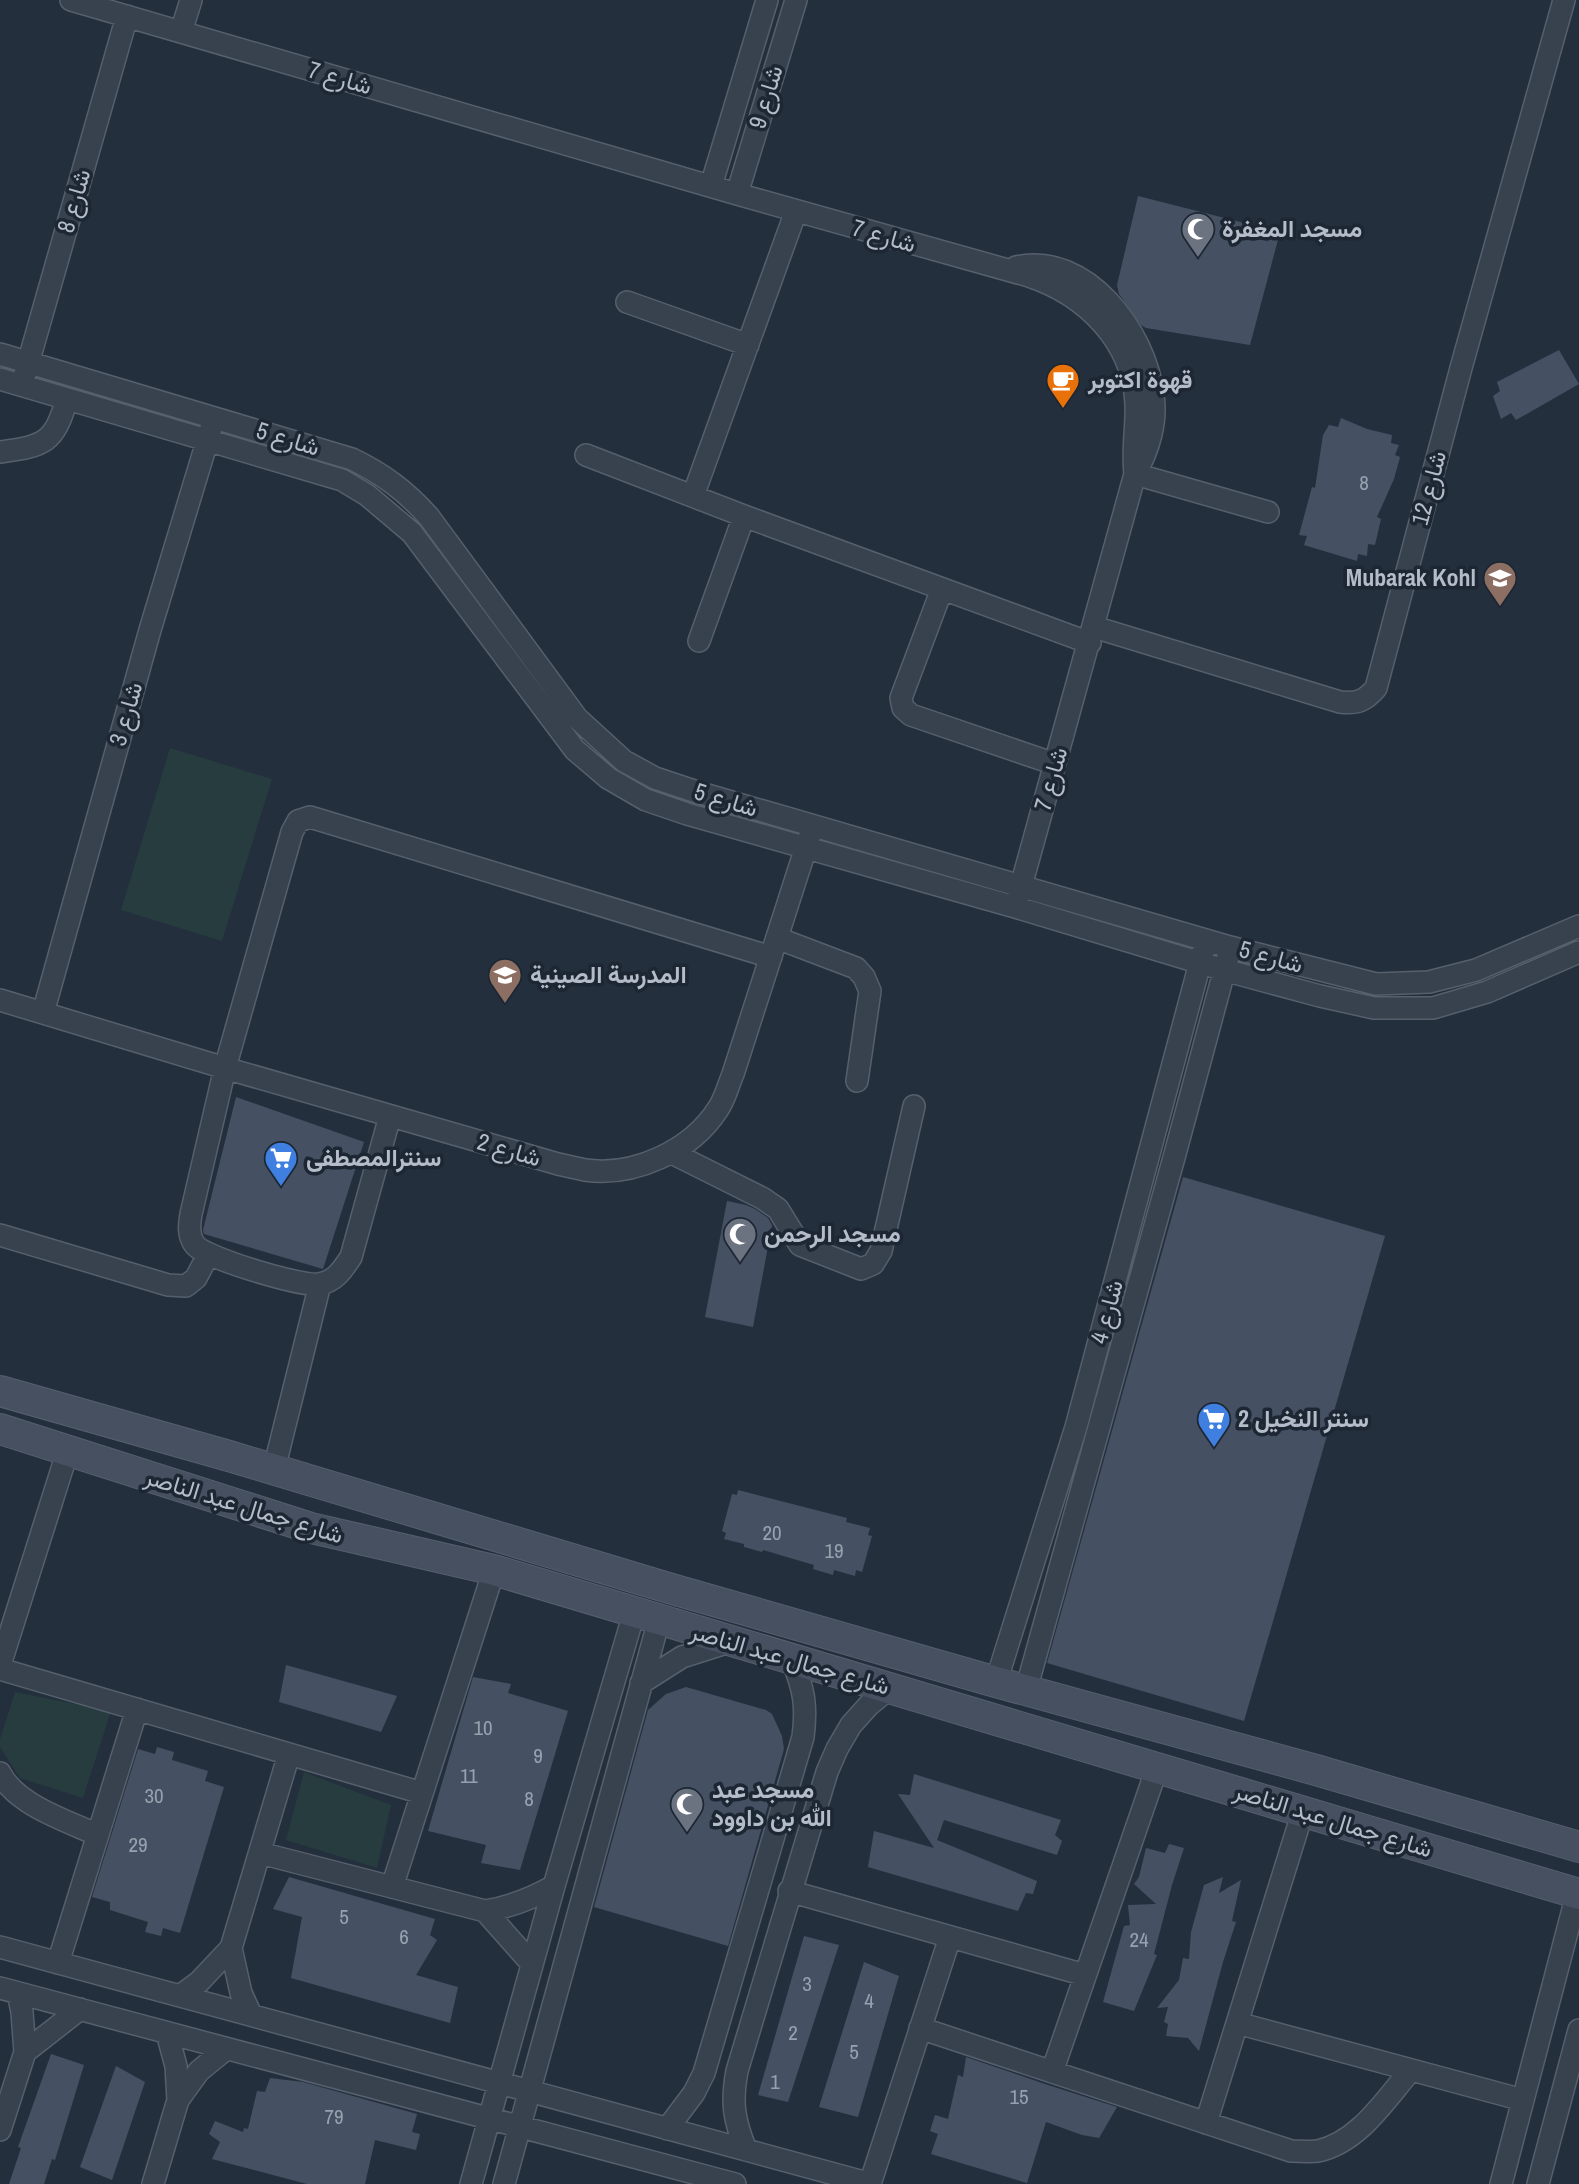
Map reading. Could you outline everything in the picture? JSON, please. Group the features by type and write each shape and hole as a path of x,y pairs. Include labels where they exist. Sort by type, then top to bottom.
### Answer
{"main road":[{"name":"شارع جمال عبد الناصر","path":"0,1391 229,1455 996,1682 1316,1770 1579,1847"},
{"name":"شارع جمال عبد الناصر","path":"0,1429 311,1528 494,1570 1578,1894"},
{"path":"206,1496 219,1496 229,1490 236,1479 235,1467 229,1455"},
{"path":"311,1528 303,1517 302,1503 309,1491 321,1484"}],"street":[{"name":"شارع 7","path":"71,0 1029,276 1052,284 1090,310 1123,353 1132,378 1136,405 1133,446 1135,474 1015,907"},
{"path":"181,32 191,0"},
{"name":"شارع 9","path":"711,186 767,0"},
{"name":"شارع 9","path":"737,194 796,0"},
{"name":"شارع 12","path":"586,454 942,589 1092,635 1340,702 1354,704 1367,699 1376,688 1564,0"},
{"name":"شارع 8","path":"22,386 127,16"},
{"path":"693,496 796,211"},
{"path":"1001,270 1029,264 1052,266 1094,288 1122,318 1142,354 1153,394 1151,432 1135,474 1268,512"},
{"path":"626,302 748,345"},
{"name":"شارع 5","path":"0,354 352,458 382,474 408,493 429,517 577,718 624,761 656,778 1230,947 1376,984 1429,982 1476,970 1579,926"},
{"name":"شارع 5","path":"0,379 342,480 368,495 391,512 412,533 575,750 608,778 646,800 805,849 1015,907 1224,970 1374,1008 1433,1007 1487,992 1579,952"},
{"path":"0,452 24,449 46,442 60,422 67,399"},
{"name":"شارع 3","path":"43,1013 150,630 214,416"},
{"path":"699,641 744,516"},
{"path":"942,589 901,698 903,708 911,715 1055,764"},
{"path":"390,1116 351,1257 339,1275 320,1284 300,1284 208,1255 195,1245 189,1230 225,1069 292,832 298,821 310,817 856,968 864,977 870,991 857,1081"},
{"name":"شارع 2","path":"0,1000 390,1116 587,1170 616,1170 672,1153 695,1136 718,1109 733,1074 813,826"},
{"name":"شارع 4","path":"996,1682 1076,1427 1206,939"},
{"name":"شارع 4","path":"1026,1690 1230,947"},
{"path":"672,1153 762,1198 778,1209 800,1245 861,1269 873,1264 881,1251 914,1106"},
{"path":"0,1235 168,1285 186,1286 196,1278 208,1255"},
{"path":"274,1469 320,1284"},
{"path":"68,1450 0,1667 422,1793"},
{"path":"392,1887 494,1570"},
{"path":"504,2184 641,1684 646,1617"},
{"path":"471,2184 554,1886 646,1617"},
{"path":"641,1684 681,1657 729,1642"},
{"path":"667,2129 694,2093 704,2073 803,1737 807,1711 802,1685 792,1660"},
{"path":"746,2150 735,2123 732,2095 789,1891 827,1772 837,1749 851,1725 869,1704 891,1687"},
{"path":"58,1963 137,1709"},
{"path":"803,1737 837,1749"},
{"path":"180,1996 199,1982 231,1948 289,1754"},
{"path":"1052,2072 1157,1768"},
{"path":"0,1773 5,1782 34,1806 98,1835"},
{"path":"1206,2123 1303,1811"},
{"path":"260,1853 485,1912 521,1903 554,1886"},
{"path":"789,1891 1085,1975"},
{"path":"1501,2184 1578,1894"},
{"path":"485,1912 532,1964"},
{"path":"0,1947 870,2184 950,1937"},
{"path":"231,1948 241,1993 251,2015"},
{"path":"9,1990 735,2184"},
{"path":"0,2130 25,2052 22,2012 9,1990"},
{"path":"25,2052 80,2009"},
{"path":"1237,2023 1523,2100"},
{"path":"920,2028 1291,2151 1317,2151 1341,2143 1362,2127 1411,2070"},
{"path":"1538,2184 1579,2030"},
{"path":"167,2033 176,2066 178,2100"},
{"path":"153,2184 178,2100 199,2071 226,2049"},
{"path":"645,2161 661,2184"}],"green space":[{"path":"170,748 272,779 222,941 121,910"},
{"path":"15,1692 111,1711 83,1798 20,1778 0,1747 0,1739"},
{"path":"304,1772 391,1805 377,1868 286,1840"}],"building":[{"name":"مسجد المغفرة","path":"1138,196 1280,232 1250,345 1141,325 1119,294 1117,285"},
{"path":"1559,350 1579,384 1516,420 1511,413 1501,419 1493,396 1500,391 1497,382"},
{"path":"1341,418 1367,429 1392,435 1391,443 1399,445 1395,455 1400,457 1394,479 1377,517 1381,519 1375,545 1368,544 1367,556 1358,554 1357,561 1304,545 1307,536 1299,535 1312,487 1315,488 1323,435 1329,425 1338,427"},
{"name":"سنترالمصطفى","path":"236,1097 364,1142 323,1269 204,1234"},
{"name":"سنتر النخيل 2","path":"1183,1177 1385,1236 1244,1721 1047,1663"},
{"name":"مسجد الرحمن","path":"727,1201 755,1209 768,1218 772,1225 753,1327 705,1317"},
{"path":"738,1490 847,1518 846,1522 870,1528 868,1535 872,1536 862,1572 856,1570 855,1576 834,1570 833,1575 813,1569 814,1565 744,1547 744,1544 724,1539 726,1533 722,1531 732,1494 737,1495"},
{"path":"286,1665 397,1696 381,1732 279,1702"},
{"path":"473,1677 511,1684 508,1693 568,1711 520,1870 481,1863 486,1845 428,1831"},
{"name":"مسجد عبد الله بن داوود","path":"686,1687 766,1710 772,1714 782,1736 784,1749 728,1946 594,1907 648,1710 666,1694"},
{"path":"157,1747 174,1752 172,1760 208,1771 205,1781 224,1787 180,1933 163,1928 161,1936 145,1932 148,1922 110,1910 110,1902 92,1897 138,1749 155,1754"},
{"path":"914,1774 1061,1820 1055,1835 1062,1841 1057,1855 944,1820 937,1840 1037,1881 1033,1894 1026,1893 1018,1911 868,1867 874,1831 934,1848 898,1794 910,1795"},
{"path":"1169,1844 1184,1848 1154,1954 1157,1955 1134,2011 1103,2002 1124,1926 1130,1925 1128,1905 1156,1904 1134,1884 1139,1877 1146,1848 1165,1853"},
{"path":"289,1877 435,1919 430,1935 437,1940 416,1975 458,1987 450,2023 291,1978 302,1917 273,1909"},
{"path":"1223,1877 1219,1893 1241,1880 1232,1921 1236,1922 1199,2051 1188,2038 1166,2036 1168,2024 1164,2022 1168,2007 1157,2008 1179,1980 1183,1958 1189,1959 1191,1932 1204,1885"},
{"path":"804,1936 839,1945 788,2102 758,2095"},
{"path":"864,1962 899,1976 858,2117 819,2107"},
{"path":"51,2054 84,2065 55,2160 52,2159 44,2184 9,2184 21,2148 18,2147"},
{"path":"966,2057 1117,2107 1099,2138 1046,2122 1027,2183 931,2154 938,2134 930,2131 935,2115 948,2119 958,2075 963,2077"},
{"path":"116,2066 145,2082 112,2180 80,2167"},
{"path":"270,2078 303,2082 417,2114 412,2132 420,2134 416,2150 375,2140 365,2184 307,2184 212,2159 220,2142 209,2134 215,2121 243,2132 244,2128 248,2129 257,2091 265,2092"}],"place":[{"name":"مسجد المغفرة","path":"1198,259"},
{"name":"قهوة اكتوبر","path":"1063,410"},
{"name":"Mubarak Kohl","path":"1500,608"},
{"name":"المدرسة الصينية","path":"505,1005"},
{"name":"سنترالمصطفى","path":"281,1188"},
{"name":"مسجد الرحمن","path":"740,1264"},
{"name":"سنتر النخيل 2","path":"1214,1449"},
{"name":"مسجد عبد الله بن داوود","path":"687,1834"}]}
